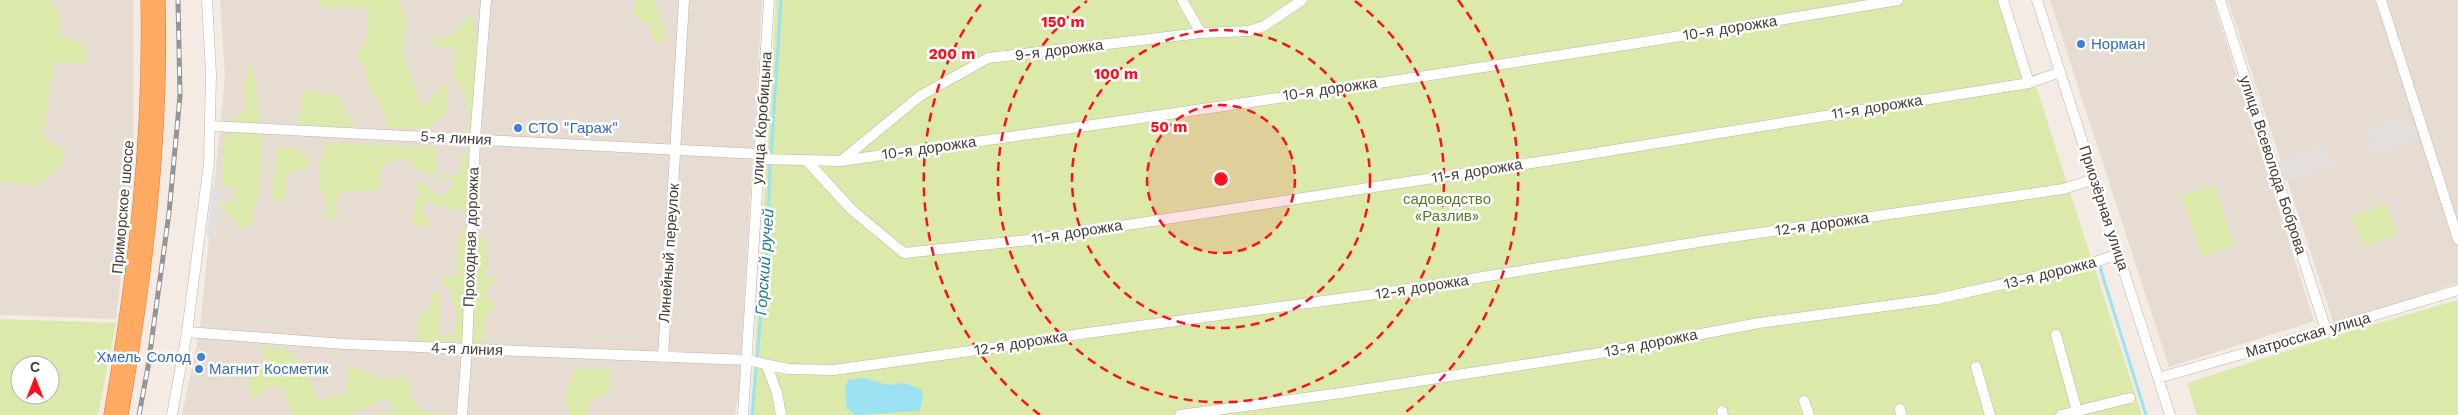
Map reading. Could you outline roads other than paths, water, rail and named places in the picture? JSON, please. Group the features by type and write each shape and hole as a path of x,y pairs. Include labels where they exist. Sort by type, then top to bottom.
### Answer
{"highway":[{"name":"Приморское шоссе","path":"111,415 136,260 145,151 148,0"},
{"name":"Приморское шоссе","path":"121,415 146,260 158,74 158,0"}],"street":[{"path":"172,415 187,332 209,163 211,126 207,0"},
{"name":"Проходная дорожка","path":"462,415 467,349 475,139 486,0"},
{"name":"Линейный переулок","path":"663,357 679,56 684,0"},
{"name":"улица Коробицына","path":"743,415 769,0"},
{"path":"1182,0 1201,33"},
{"name":"9-я дорожка","path":"841,161 920,96 988,58 1201,33 1249,31 1264,26 1302,0"},
{"name":"10-я дорожка","path":"760,156 807,162 841,161 1394,80 1746,26 1898,0"},
{"path":"2003,0 2029,83"},
{"name":"Приозёрная улица","path":"2037,0 2170,415"},
{"name":"улица Всеволода Боброва","path":"2220,0 2326,330"},
{"path":"2381,0 2458,239"},
{"name":"11-я дорожка","path":"807,162 852,210 904,253 1029,240 1587,154 2029,83 2060,72"},
{"name":"5-я линия","path":"211,126 675,149 760,156"},
{"name":"12-я дорожка","path":"747,360 767,366 788,369 834,370 1390,292 1721,239 2063,189 2095,179"},
{"name":"13-я дорожка","path":"1180,415 1341,393 1586,355 1759,323 1936,299 2096,262 2118,254"},
{"name":"Матросская улица","path":"2158,378 2458,290"},
{"name":"4-я линия","path":"187,332 344,344 747,360"},
{"path":"2056,335 2076,411"},
{"path":"767,366 777,393 781,415"},
{"path":"1976,367 1990,415"},
{"path":"2061,415 2130,398"},
{"path":"1804,401 1809,415"}],"water":[{"path":"864,378 888,385 904,383 921,389 923,396 920,411 856,415 847,409 845,389 848,380"}],"waterway":[{"name":"Горский ручей","path":"771,156 781,0"},
{"name":"Горский ручей","path":"757,359 768,235 770,164"},
{"path":"2099,264 2146,415"},
{"name":"Горский ручей","path":"752,415 756,368"}],"railway":[{"path":"139,415 148,367 169,213 180,96 178,0"}],"place":[{"name":"Норман","path":"2081,44"},
{"name":"СТО \"Гараж\"","path":"518,128"},
{"name":"Хмель Солод","path":"201,357"},
{"name":"Магнит Косметик","path":"199,369"}],"park label":[{"name":"садоводство «Разлив»","path":"1447,208"}]}
